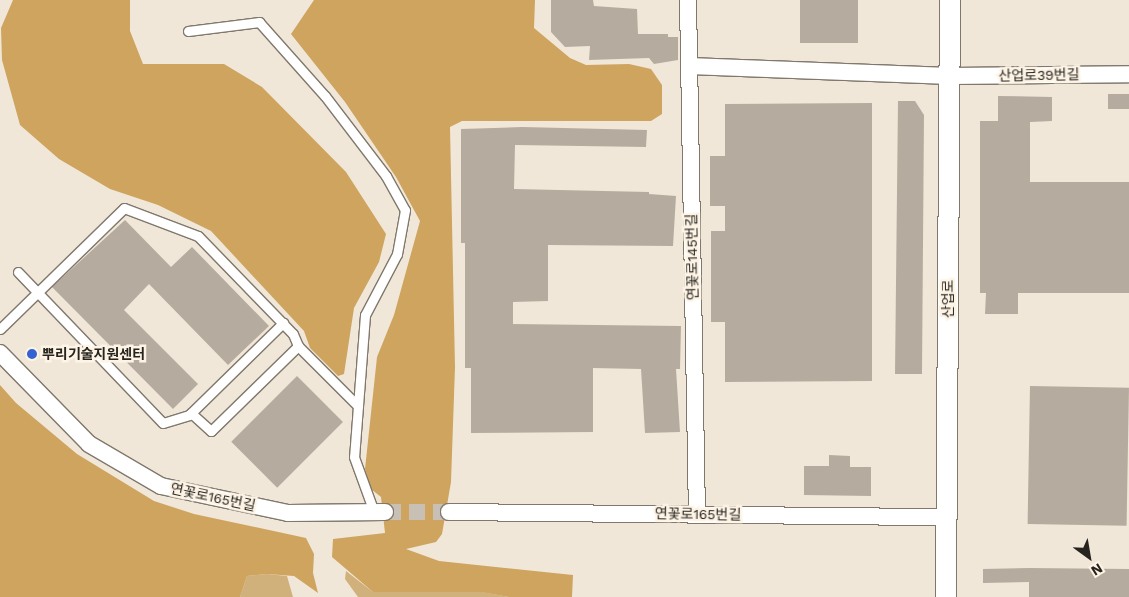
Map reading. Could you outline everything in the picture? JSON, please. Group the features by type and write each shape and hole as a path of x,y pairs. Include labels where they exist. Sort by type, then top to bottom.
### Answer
{"street":[{"name":"연꽃로145번길","path":"688,0 697,514"},
{"name":"산업로","path":"946,597 950,0"},
{"name":"산업로39번길","path":"689,66 950,76 1129,74"},
{"name":"연꽃로165번길","path":"0,353 89,444 161,486 288,513 379,512"},
{"name":"연꽃로165번길","path":"449,512 947,517"}],"lane":[{"path":"188,32 259,22 325,96 386,176 405,210 397,254 366,315 358,406 354,457 379,512"},
{"path":"0,329 124,208 198,236 293,334 298,346 358,406"},
{"path":"18,272 163,423 192,413 283,323"},
{"path":"192,413 211,431 298,346"}],"shaded area":[{"path":"13,0 130,0 130,31 143,64 224,64 262,87 346,172 386,234 379,262 354,308 344,374 338,376 310,348 304,331 211,231 158,205 110,189 59,159 20,125 2,60 1,28"},
{"path":"314,0 535,0 534,28 570,58 586,65 629,64 651,69 662,85 662,114 651,121 462,121 450,127 455,367 451,482 442,534 436,542 406,549 439,561 573,575 572,597 509,597 481,592 373,592 332,557 333,539 385,533 381,497 371,489 365,469 377,357 394,315 420,221 396,177 345,102 291,34"},
{"path":"0,385 16,403 77,454 154,501 194,514 306,538 314,554 313,573 318,593 294,576 267,574 247,576 240,597 0,597"},
{"path":"346,571 373,592 482,592 509,597 358,597 345,579"},
{"path":"267,574 287,576 293,597 240,597 247,576"}],"building":[{"path":"551,0 593,0 594,6 637,9 638,34 668,34 668,37 678,37 678,60 654,64 649,58 589,60 590,46 565,47 551,32"},
{"path":"800,0 858,0 858,43 800,43"},
{"path":"1108,94 1129,94 1129,109 1108,109"},
{"path":"998,96 1052,97 1052,121 1030,122 1030,182 1129,182 1129,293 1018,293 1018,314 985,314 986,293 980,293 980,121 998,121"},
{"path":"898,101 915,101 924,115 922,374 895,374"},
{"path":"872,103 872,381 725,382 725,322 711,322 711,231 725,231 725,206 710,206 710,156 725,156 725,104"},
{"path":"522,127 647,130 646,147 515,145 514,189 649,192 649,194 676,196 673,246 548,245 548,301 513,302 513,324 681,326 680,369 676,369 680,432 645,433 641,369 593,368 593,432 471,433 471,368 465,368 465,243 461,243 461,129"},
{"path":"125,220 171,267 192,247 269,326 228,365 149,284 124,310 198,384 173,409 52,287"},
{"path":"297,376 343,422 277,488 231,442"},
{"path":"1030,386 1129,388 1127,526 1028,524"},
{"path":"829,455 850,456 850,467 871,467 871,496 804,495 804,466 829,466"},
{"path":"983,569 1129,569 1129,597 1029,597 1029,582 983,583"}],"tunnel":[{"path":"385,512 449,512"}],"place":[{"name":"뿌리기술지원센터","path":"32,354"}]}
